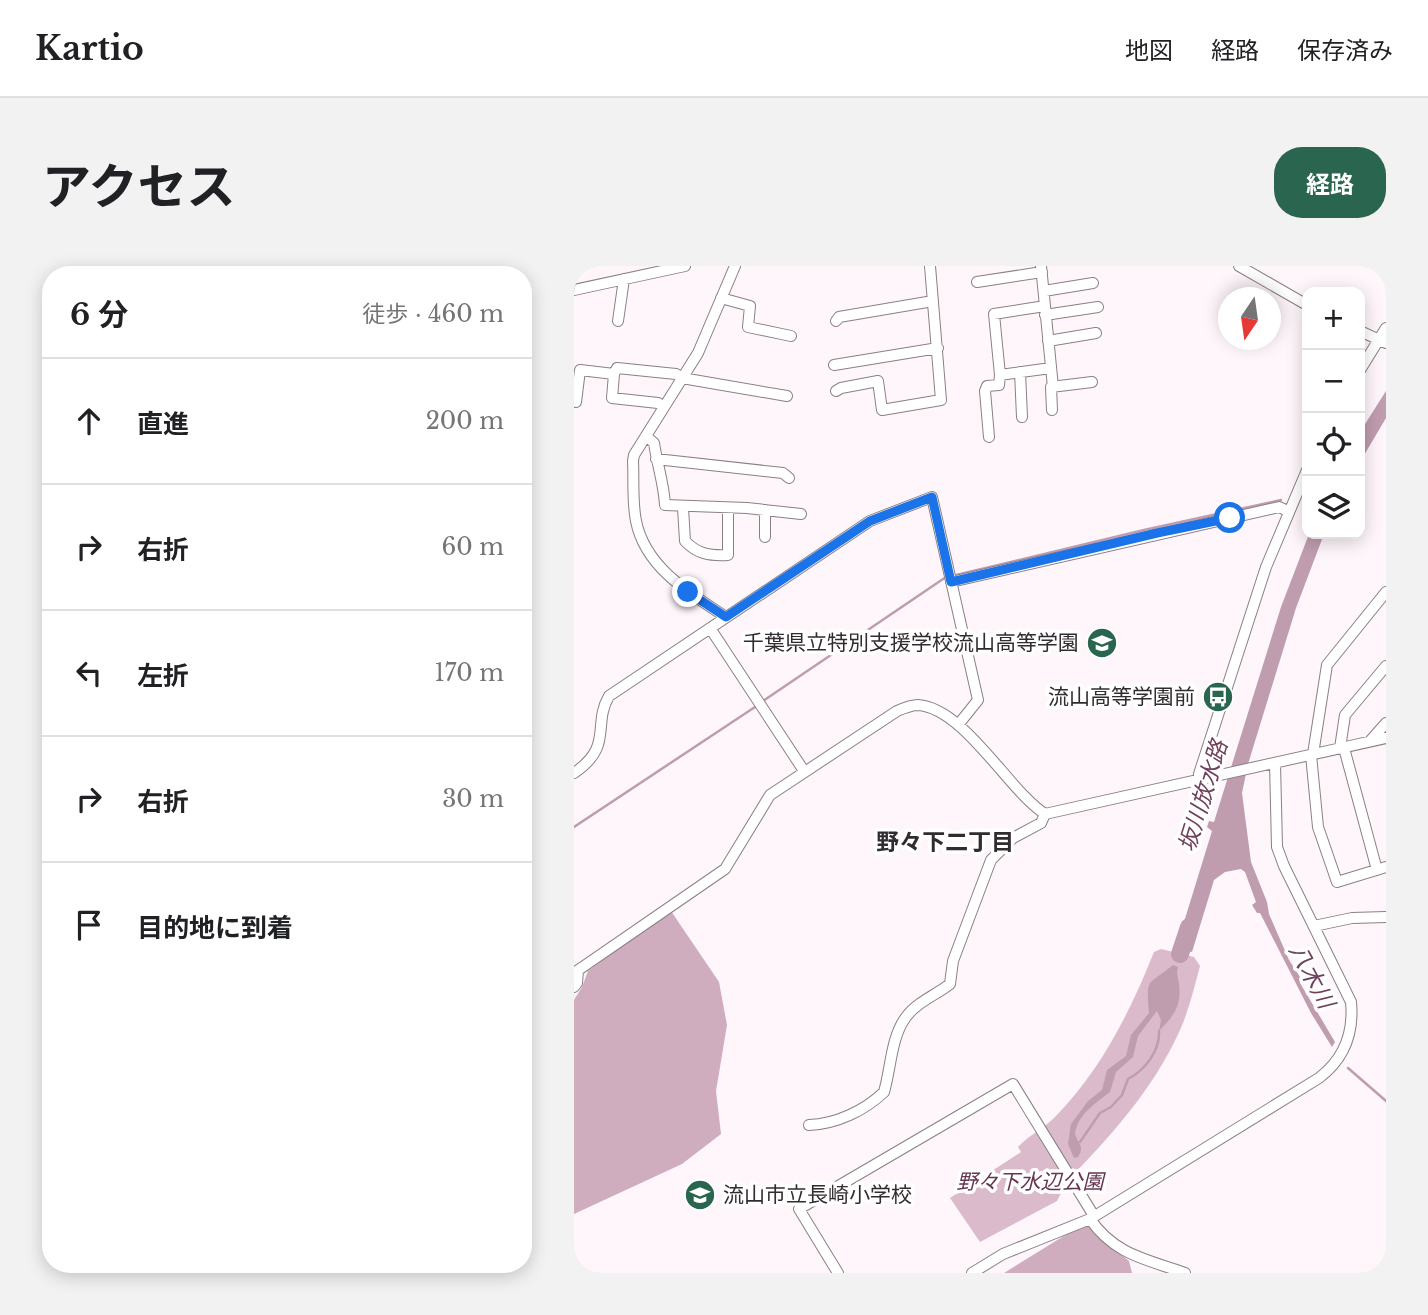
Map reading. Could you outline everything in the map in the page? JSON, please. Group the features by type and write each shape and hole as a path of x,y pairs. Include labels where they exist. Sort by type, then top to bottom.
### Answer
{"street":[{"path":"574,290 685,266"},
{"path":"726,617 671,578 642,540 634,510 633,461 634,455 648,437 698,353 735,266"},
{"path":"836,391 878,381 882,410 941,400 930,266"},
{"path":"1239,266 1302,302"},
{"path":"977,282 1042,269 1053,387 1052,410"},
{"path":"618,321 624,279"},
{"path":"1044,291 1093,283"},
{"path":"721,298 750,306 748,327 791,336"},
{"path":"836,321 839,317 933,301"},
{"path":"989,437 985,391 987,386 999,385 1000,375 994,314 1098,307"},
{"path":"1365,363 1382,341 1386,328"},
{"path":"1365,333 1382,341"},
{"path":"1048,341 1096,334"},
{"path":"834,365 938,348"},
{"path":"664,407 658,403 612,398 617,368 676,374 682,378 787,396"},
{"path":"1000,375 1051,368"},
{"path":"576,402 580,370 614,374"},
{"path":"1020,372 1023,417"},
{"path":"1053,387 1092,382"},
{"path":"648,437 654,443 664,486 665,505 801,514"},
{"path":"656,459 783,473 789,478"},
{"path":"1203,779 1266,567 1304,476"},
{"path":"574,773 585,766 595,753 601,735 605,702 609,696 870,521 932,497 978,700 958,725"},
{"path":"950,576 1279,507 1288,511"},
{"path":"683,508 685,541 694,550 712,556 728,555 728,508"},
{"path":"765,510 765,537"},
{"path":"1384,599 1326,665 1312,755 1318,827 1337,881 1382,868 1342,748 1345,715 1386,666"},
{"path":"710,628 804,771"},
{"path":"574,987 577,983 576,971 725,869 771,795 804,771 907,707 918,705 929,708 958,725 1045,814"},
{"path":"1370,741 1386,723"},
{"path":"1045,814 1386,737"},
{"path":"972,1273 1003,1254 1092,1218 1319,1078 1337,1061 1352,1025 1350,1002 1277,847 1270,764"},
{"path":"808,1125 825,1125 841,1120 884,1092 898,1031 907,1016 950,984 953,961 991,860 1013,838 1041,823 1045,814"},
{"path":"1314,926 1352,918 1386,917"},
{"path":"838,1273 799,1209 1013,1084 1099,1233 1119,1250 1185,1273"}],"green space":[{"name":"野々下水辺公園","path":"1161,949 1194,957 1200,966 1183,1023 1162,1065 1107,1139 1075,1173 1072,1172 1057,1201 980,1242 950,1198 1021,1152 1018,1147 1051,1121 1071,1099 1113,1039 1154,952"}],"shaded area":[{"path":"1386,391 1386,418 1365,454 1365,424"},
{"path":"1307,539 1322,539 1296,608 1248,764 1242,793 1251,862 1269,914 1289,960 1300,977 1300,983 1335,1042 1332,1047 1311,1013 1260,913 1257,913 1252,905 1256,902 1245,872 1241,869 1225,872 1214,880 1192,952 1176,948 1212,831 1207,827 1209,821 1214,822 1281,607"},
{"path":"671,911 719,982 727,1025 716,1091 721,1134 682,1164 574,1214 574,1000 588,971"},
{"path":"1173,965 1178,967 1180,991 1176,1010 1159,1031 1161,1020 1157,1011 1138,1036 1133,1057 1116,1072 1110,1092 1079,1121 1075,1134 1081,1150 1078,1157 1074,1158 1068,1144 1071,1124 1088,1101 1102,1090 1107,1070 1126,1056 1131,1035 1149,1013 1150,983"},
{"path":"1088,1221 1101,1238 1129,1261 1132,1273 1004,1273"}],"waterway":[{"path":"952,576 1281,500"},
{"path":"763,701 946,577"},
{"path":"574,827 758,705"},
{"name":"坂川放水路","path":"1180,954 1189,927"},
{"path":"1080,1142 1100,1113 1111,1107 1122,1095 1128,1079 1140,1071 1150,1059 1157,1046 1159,1031"},
{"name":"八木川","path":"1348,1068 1386,1101"}],"place":[{"name":"千葉県立特別支援学校流山高等学園","path":"1102,643"},
{"name":"流山高等学園前","path":"1218,697"},
{"name":"流山市立長崎小学校","path":"700,1195"}],"district":[{"name":"野々下二丁目","path":"945,842"}],"route":[{"path":"688,592 726,617 870,521 932,497 951,582 1230,518"}]}
